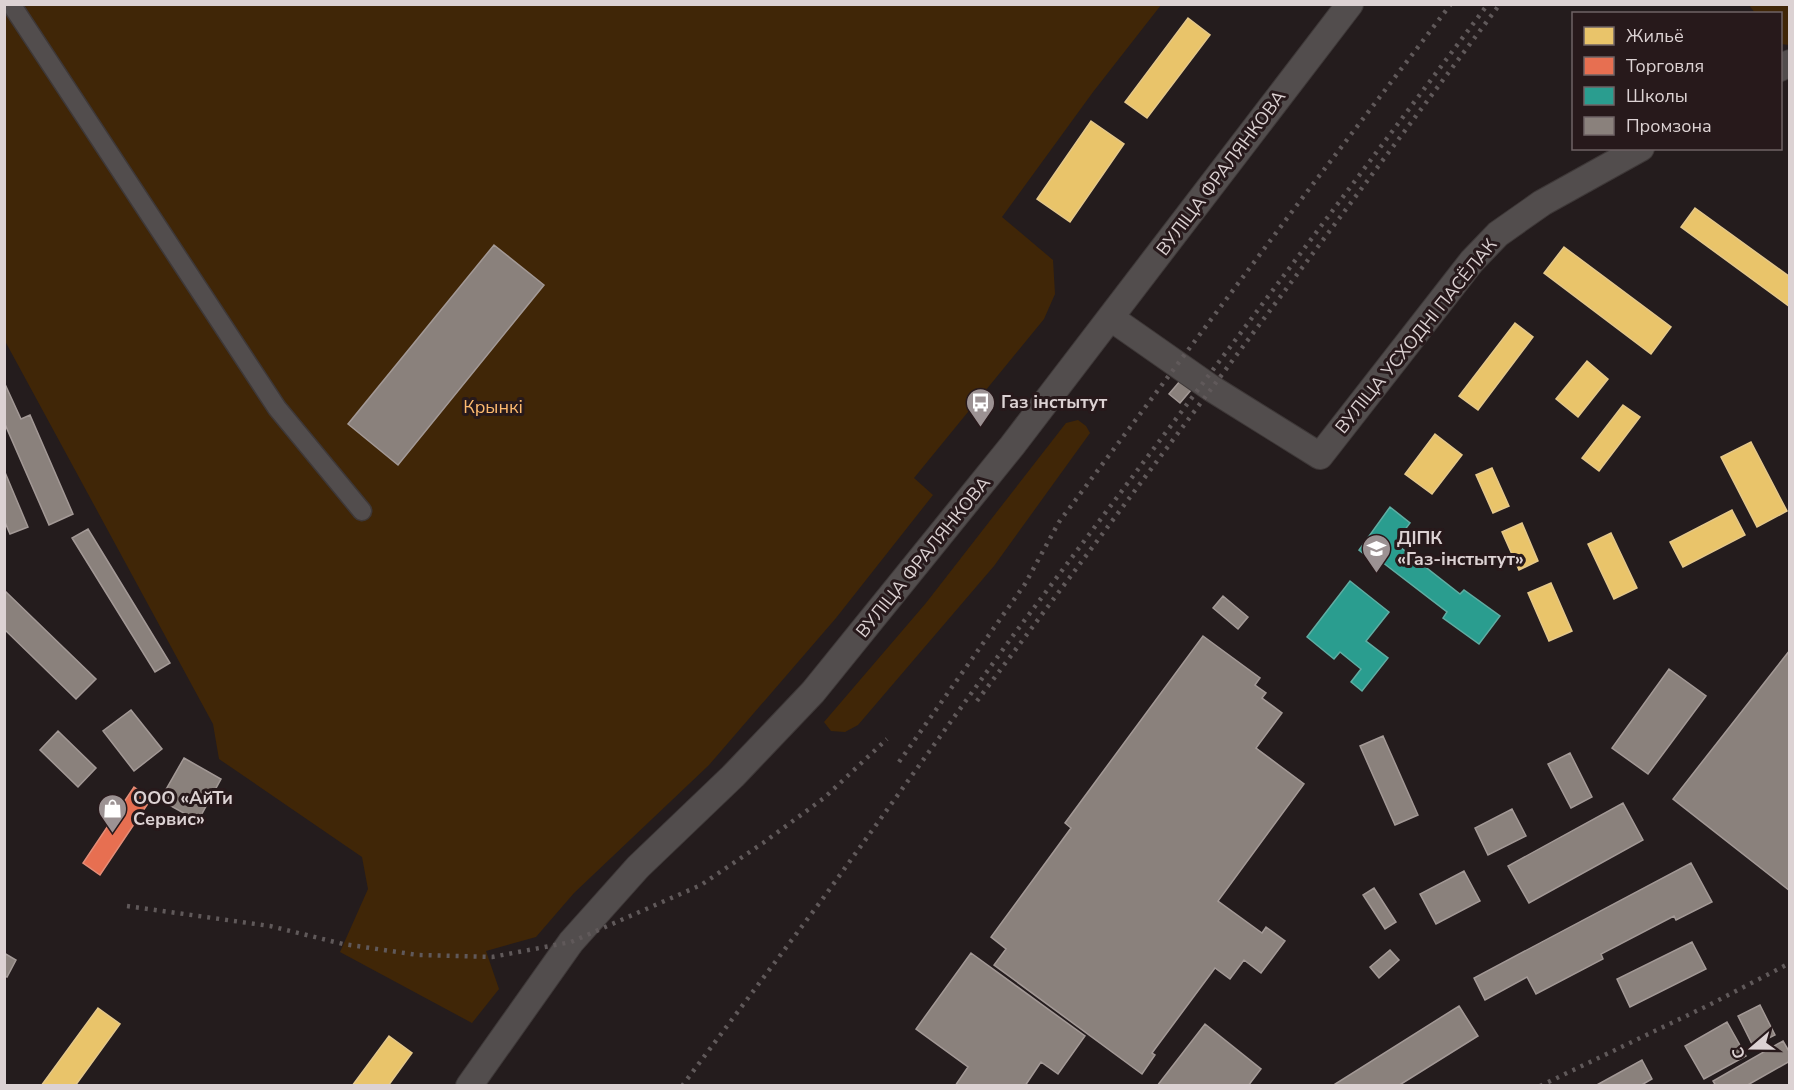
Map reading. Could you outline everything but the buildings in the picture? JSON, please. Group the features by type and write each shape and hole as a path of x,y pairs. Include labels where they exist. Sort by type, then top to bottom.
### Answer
{"main road":[{"name":"ВУЛІЦА ФРАЛЯНКОВА","path":"468,1086 571,942 638,867 733,776 813,692 1008,451 1350,4"},
{"name":"ВУЛІЦА УСХОДНІ ПАСЁЛАК","path":"1111,318 1211,388 1320,456 1472,261 1498,234 1542,203 1637,150"}],"street":[{"path":"11,4 277,408 362,511"}],"green space":[{"name":"Крынкі","path":"4,5 1161,5 1093,92 1002,217 1053,260 1055,294 1044,319 914,478 933,495 836,618 709,765 574,893 536,937 486,951 499,989 472,1023 340,952 368,889 362,857 219,759 213,724 5,341"},
{"path":"1749,5 1789,5 1789,45 1782,44 1782,12 1754,12"},
{"path":"1078,420 1086,426 1090,433 994,566 858,725 845,732 831,731 824,722 926,603 1066,423"}],"railway":[{"path":"899,762 1025,584 1059,522 1451,4"},
{"path":"682,1086 824,897 1012,637 1488,4"},
{"path":"977,701 1500,4"},
{"path":"127,906 270,926 343,944 418,955 492,957 571,942 701,885 824,798 887,739"},
{"path":"1540,1086 1709,1005 1790,963"}],"place":[{"name":"Газ інстытут","path":"980,428"},
{"name":"ДІПК «Газ-інстытут»","path":"1376,574"},
{"name":"ООО «АйТи Сервис»","path":"112,834"}]}
